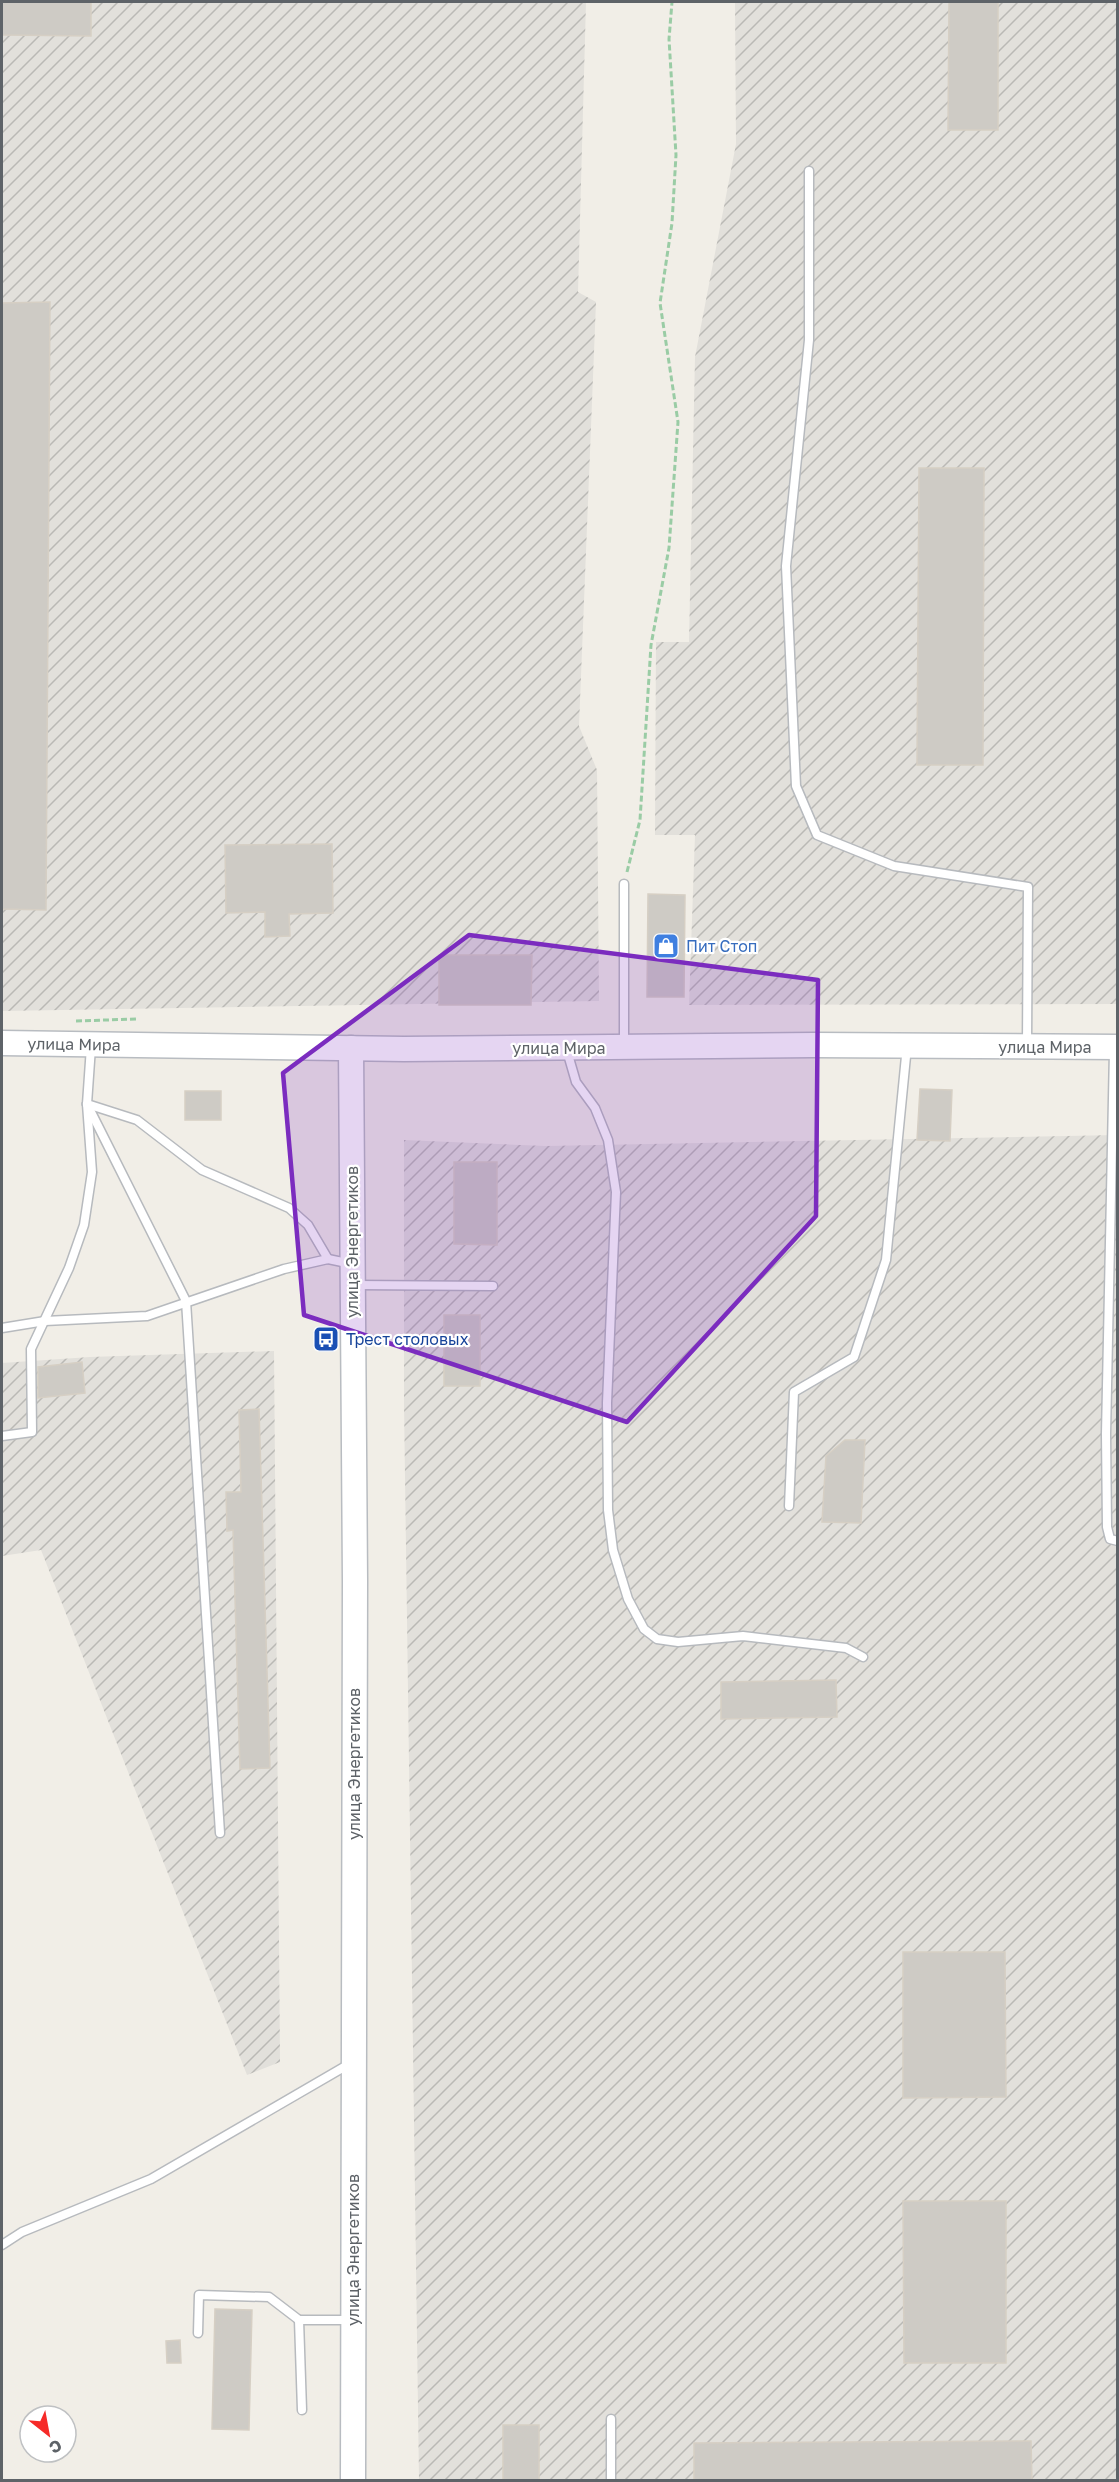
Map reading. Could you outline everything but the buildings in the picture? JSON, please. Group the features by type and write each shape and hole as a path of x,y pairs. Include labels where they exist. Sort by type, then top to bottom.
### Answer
{"main road":[{"name":"улица Мира","path":"2,1043 351,1048 1116,1047"},
{"name":"улица Энергетиков","path":"351,1048 355,1570 353,2481"}],"lane":[{"path":"809,171 809,340 786,566 796,786 817,835 894,866 1028,887 1026,1047"},
{"path":"624,884 624,1047"},
{"path":"2,1436 32,1432 31,1348 69,1268 84,1225 92,1172 87,1104 91,1045"},
{"path":"789,1506 794,1392 854,1357 886,1260 907,1046"},
{"path":"1116,1047 1106,1434 1107,1527 1110,1539 1118,1541"},
{"path":"566,1048 576,1082 595,1108 608,1140 616,1192 607,1403 608,1510 613,1550 628,1599 644,1629 657,1639 678,1642 743,1636 846,1648 863,1657"},
{"path":"87,1104 137,1120 202,1170 289,1208 309,1225 328,1259 352,1274 493,1286"},
{"path":"87,1104 186,1301 220,1833"},
{"path":"2,1328 45,1321 147,1316 284,1269 328,1259"},
{"path":"2,2245 22,2232 151,2179 354,2061"},
{"path":"198,2333 199,2295 269,2297 299,2320 352,2320"},
{"path":"299,2320 302,2410"},
{"path":"611,2419 611,2481"}],"path":[{"path":"624,884 640,820 651,645 669,548 678,422 660,303 672,223 676,155 669,39 672,2"},
{"path":"70,1021 137,1019"}],"highlighted area":[{"path":"469,935 818,980 816,1216 627,1422 304,1315 283,1073"}],"shaded area":[{"path":"2,2 586,2 578,292 596,302 579,726 597,770 599,1001 2,1011"},
{"path":"735,2 1117,2 1117,1004 689,1005 695,835 655,835 656,642 689,642 695,357 736,144"},
{"path":"1117,1135 1117,2480 419,2480 404,1404 404,1140 546,1146"},
{"path":"274,1351 280,2062 247,2075 41,1550 2,1556 2,1363 90,1357"}],"place":[{"name":"Пит Стоп","path":"666,946"},
{"name":"Трест столовых","path":"326,1339"}]}
